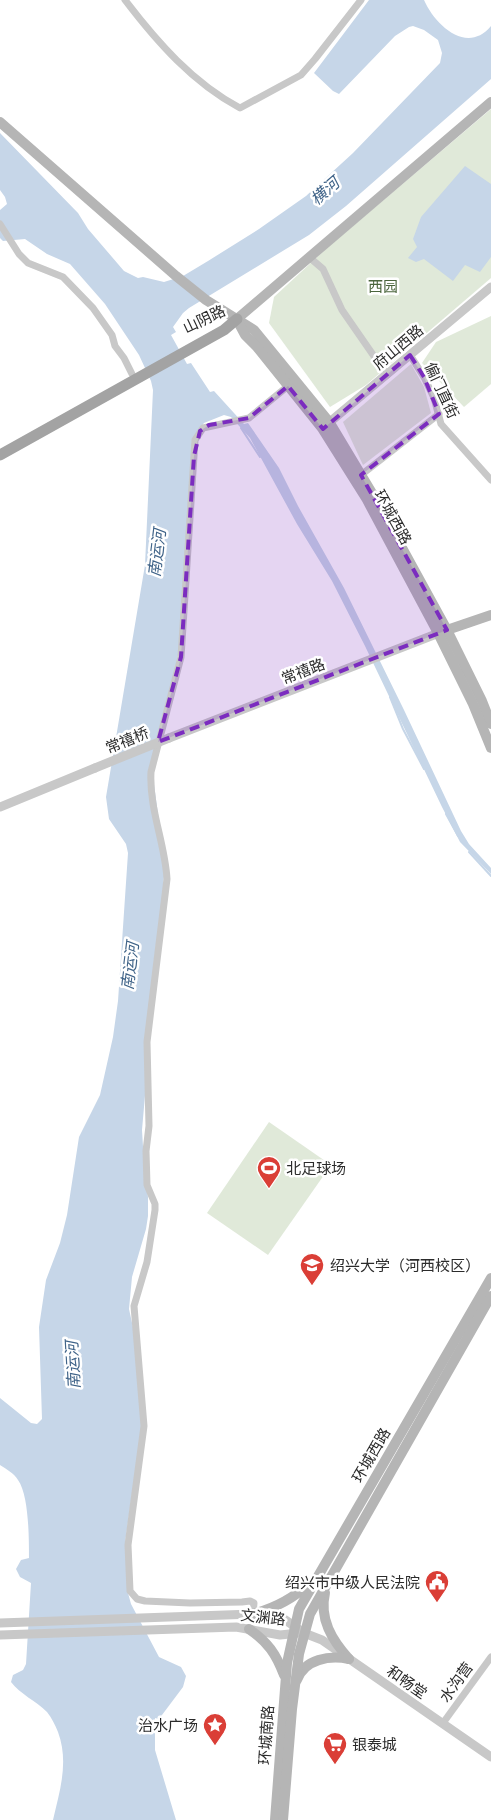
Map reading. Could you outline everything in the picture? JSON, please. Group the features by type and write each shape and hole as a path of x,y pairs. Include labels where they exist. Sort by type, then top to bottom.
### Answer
{"main road":[{"path":"0,122 176,276 206,300 237,319 491,102"},
{"name":"山阴路","path":"0,455 219,325 237,319"},
{"name":"环城西路","path":"237,319 245,335 288,386 326,425 482,701 491,724"},
{"name":"环城西路","path":"237,319 254,330 326,425 361,475 443,631 491,748"},
{"name":"山阴路","path":"0,448 132,374 146,370"},
{"path":"443,631 491,615"},
{"name":"环城西路","path":"294,1653 293,1630 299,1609 491,1278"},
{"name":"环城西路","path":"294,1653 304,1633 310,1614 491,1296"},
{"path":"253,1614 286,1602 299,1593 322,1570"},
{"path":"331,1576 322,1604 324,1617 336,1645 349,1659"},
{"path":"250,1629 263,1639 272,1650 280,1663 286,1679"},
{"name":"环城南路","path":"275,1820 286,1679 294,1653"},
{"name":"环城南路","path":"283,1820 294,1690 294,1653"},
{"path":"294,1690 298,1676 311,1663 324,1658 338,1657 349,1659"}],"street":[{"path":"125,0 178,64 223,99 240,108 301,75 316,59 361,0"},
{"path":"0,224 28,263 63,277 93,308 112,335 115,346 132,374"},
{"path":"309,257 323,269 342,310 387,375"},
{"name":"府山西路","path":"326,425 491,286"},
{"name":"偏门直街","path":"410,355 424,377 434,398 441,424 491,480"},
{"path":"253,1614 254,1603 250,1601 190,1604 145,1601 137,1599 130,1591 128,1545 144,1426 134,1306 147,1262 155,1210 147,1184 146,1151 149,1126 147,1042 167,879 150,788 151,772 181,657 195,440 203,428 249,418 288,386"},
{"path":"434,398 447,404"},
{"path":"361,475 438,414"},
{"name":"常禧路","path":"169,738 443,631"},
{"name":"常禧桥","path":"0,807 169,738"},
{"name":"文渊路","path":"0,1623 253,1614 284,1619 293,1630 304,1633"},
{"name":"文渊路","path":"0,1635 236,1627 280,1635 293,1630"},
{"name":"和畅堂","path":"304,1633 322,1640 491,1757"},
{"name":"水沟营","path":"443,1723 491,1657"}],"highlighted area":[{"path":"410,355 424,377 439,414 361,475 447,630 158,742 181,657 194,456 200,431 209,425 249,418 288,386 323,429"}],"green space":[{"name":"西园","path":"491,109 491,278 366,385 330,407 269,323 274,297 327,248"},
{"path":"491,316 491,384 464,407 422,363 436,342"},
{"path":"411,364 424,387 431,413 363,465 343,422"},
{"name":"北足球场","path":"269,1122 331,1165 268,1255 207,1213"}],"water":[{"path":"369,0 424,0 436,19 444,27 462,37 472,38 482,34 491,26 491,79 346,206 309,235 189,308 173,327 176,332 171,335 187,364 191,363 210,392 214,391 244,424 248,423 279,468 344,588 461,831 469,844 491,868 491,874 460,842 332,581 297,524 250,438 231,417 224,415 204,423 195,435 179,651 152,770 165,865 142,1130 148,1216 132,1277 129,1309 134,1332 142,1424 125,1543 128,1593 131,1604 159,1657 181,1667 186,1676 183,1687 159,1719 155,1718 155,1750 176,1820 53,1820 61,1787 63,1765 63,1754 58,1732 47,1712 11,1682 13,1675 23,1670 26,1664 31,1583 20,1577 16,1569 21,1560 29,1558 28,1518 22,1487 10,1471 0,1465 0,1398 31,1423 37,1424 42,1419 39,1327 46,1280 60,1243 67,1215 79,1137 100,1095 113,1037 118,1001 128,853 126,844 109,819 106,797 145,565 153,390 139,355 105,304 70,264 47,254 25,239 3,241 0,238 0,210 7,204 0,190 0,133 78,213 88,229 124,271 138,278 143,277 164,282 183,276 259,229 306,196 353,153 440,63 442,53 438,40 424,30 413,26 409,27 395,36 339,94 333,91 314,73"},
{"path":"465,166 491,184 491,257 480,272 465,265 453,281 424,259 416,262 408,258 417,247 413,239 421,217"}],"waterway":[{"path":"241,428 260,457"},
{"path":"390,697 403,729 424,769"},
{"path":"446,814 458,836"},
{"path":"469,852 491,876"}],"place":[{"name":"北足球场","path":"269,1189"},
{"name":"绍兴大学（河西校区）","path":"312,1286"},
{"name":"绍兴市中级人民法院","path":"437,1603"},
{"name":"治水广场","path":"215,1746"},
{"name":"银泰城","path":"335,1765"}],"water label":[{"name":"横河","path":"325,191"},
{"name":"南运河","path":"157,553"},
{"name":"南运河","path":"130,966"},
{"name":"南运河","path":"73,1365"}]}
